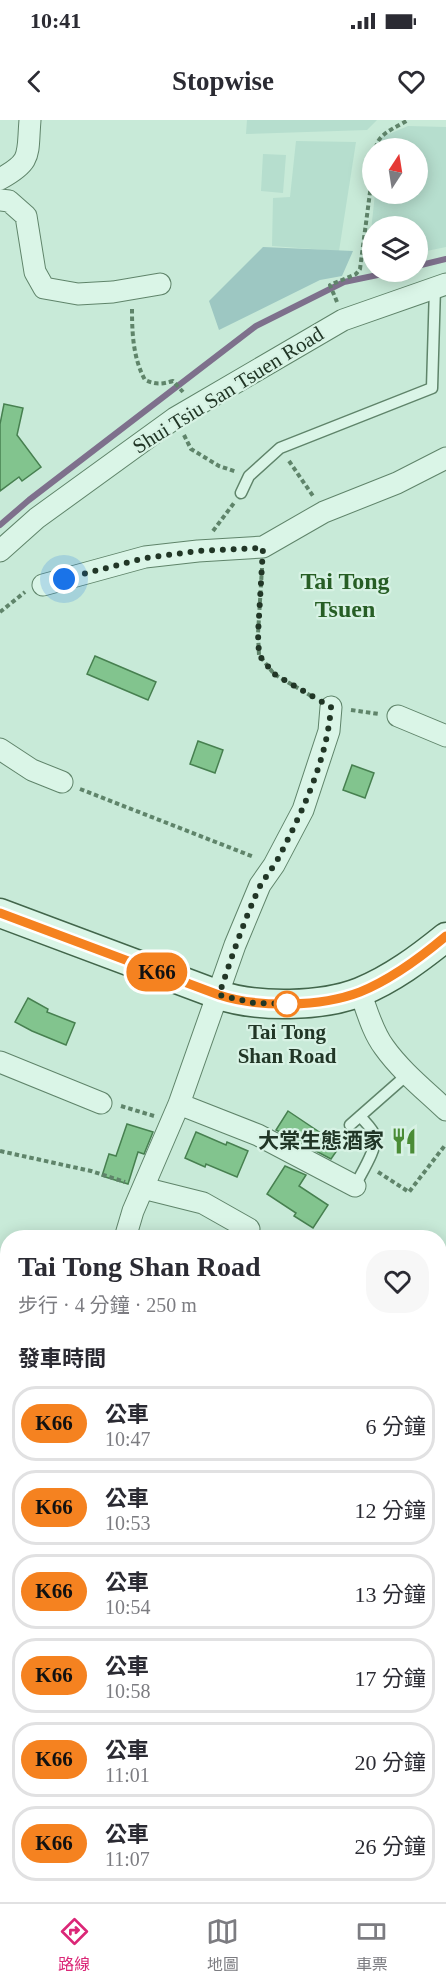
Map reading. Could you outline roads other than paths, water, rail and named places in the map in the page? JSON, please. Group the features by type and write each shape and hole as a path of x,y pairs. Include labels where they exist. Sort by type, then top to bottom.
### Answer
{"street":[{"path":"0,179 18,169 26,159 30,120"},
{"path":"0,200 9,201 27,216 35,272 44,288 78,294 113,292 160,284"},
{"name":"Shui Tsiu San Tsuen Road","path":"0,550 37,518 175,418 343,320 441,285"},
{"path":"43,585 145,558 198,551 263,548 324,512 397,483 446,458"},
{"path":"127,1230 133,1211 175,1113 236,945 261,885 303,810 329,731 331,707"},
{"path":"398,716 446,736"},
{"path":"0,749 32,770 62,782"},
{"path":"0,913 219,995 254,1003 284,1004 336,999 360,992 394,975 446,936"},
{"path":"360,992 373,1028 383,1047 446,1110"},
{"path":"0,1062 101,1103"},
{"path":"175,1113 258,1135 355,1186"},
{"path":"143,1188 202,1203 249,1229"}],"lane":[{"path":"241,493 249,476 280,448 432,388 441,285"},
{"path":"350,1125 408,1074"},
{"path":"355,1186 373,1150 375,1140 372,1131 360,1116"}],"waterway":[{"path":"428,263 446,259"},
{"path":"0,525 29,500 256,326 344,282 362,278"}],"place":[{"name":"Tai Tong Shan Road","path":"287,1004"},
{"name":"大棠生態酒家","path":"404,1141"}],"district":[{"name":"Tai Tong Tsuen","path":"345,595"}]}
